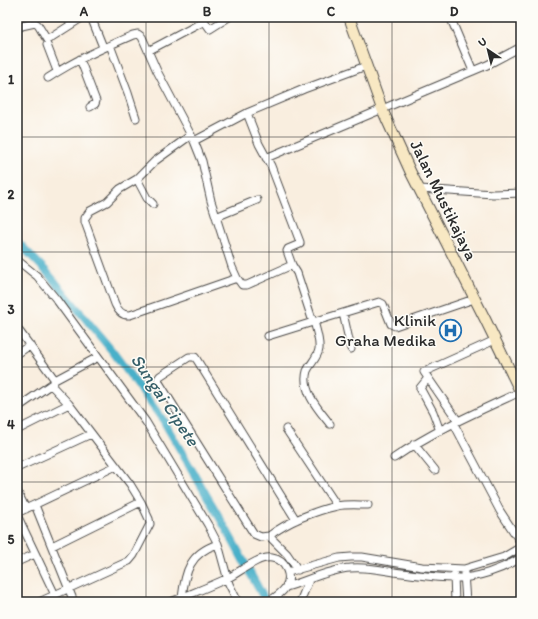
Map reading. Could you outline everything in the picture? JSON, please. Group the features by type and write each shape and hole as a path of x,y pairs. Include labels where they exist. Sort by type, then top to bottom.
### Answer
{"main road":[{"name":"Jalan Mustikajaya","path":"349,17 382,109 521,393"}],"street":[{"path":"17,27 35,24 38,25 47,40 83,17"},
{"path":"91,17 128,93 136,118"},
{"path":"148,51 203,22 210,29 229,17"},
{"path":"451,19 473,71"},
{"path":"48,78 106,46 138,34 142,37 157,71 192,138 202,161 216,217 237,278 242,285 247,285 292,265"},
{"path":"47,45 58,72"},
{"path":"266,158 487,65 521,47"},
{"path":"80,59 96,101 95,104 90,106"},
{"path":"237,278 126,316 118,310 85,218 90,211 107,202 120,188 137,179 155,161 192,138 304,89 366,66"},
{"path":"247,113 300,242 300,244 288,249 287,251 292,265 297,273 319,342 319,351 308,371 306,380 307,388 314,402 330,424"},
{"path":"137,179 147,198 153,204"},
{"path":"420,189 493,194 521,193"},
{"path":"216,217 257,200"},
{"path":"17,260 41,281 56,299 146,422 218,544 231,589 238,602"},
{"path":"268,336 380,302 383,304 391,324 395,326 474,299"},
{"path":"343,313 351,349"},
{"path":"17,328 30,345 53,383 116,466 141,502 150,524 131,559 126,563 39,602"},
{"path":"495,340 426,371 424,374 456,422 500,511 521,543"},
{"path":"17,354 30,345"},
{"path":"17,408 53,383 98,357"},
{"path":"296,520 195,357 189,357 160,376 158,379 160,384 254,534 261,537 269,536 280,527 296,520 338,506 368,505"},
{"path":"428,378 420,388 433,412 440,431"},
{"path":"394,458 414,444 456,422 521,393"},
{"path":"17,430 69,404"},
{"path":"286,428 338,506"},
{"path":"17,468 91,434"},
{"path":"414,444 435,470"},
{"path":"54,595 17,514 116,466"},
{"path":"17,491 26,509"},
{"path":"52,546 141,502"},
{"path":"35,505 74,602"},
{"path":"269,536 287,554 298,570"},
{"path":"182,598 184,581 192,561 203,550 218,544"},
{"path":"288,572 339,558 362,557 422,567 454,569 464,568 504,557 521,547"},
{"path":"17,562 35,554"},
{"path":"362,557 362,567"},
{"path":"171,602 228,578 258,560 272,558 279,560 288,572 288,577 286,587 282,592 268,602"},
{"path":"286,587 338,570 362,567 402,573 454,578 464,577 482,574 521,558"},
{"path":"375,560 375,568"},
{"path":"464,568 466,602"},
{"path":"454,569 455,602"},
{"path":"300,602 309,580"}],"waterway":[{"name":"Sungai Cipete","path":"17,241 46,271 113,352 163,420 225,527 266,602"}],"place":[{"name":"Klinik Graha Medika","path":"451,330"}]}
